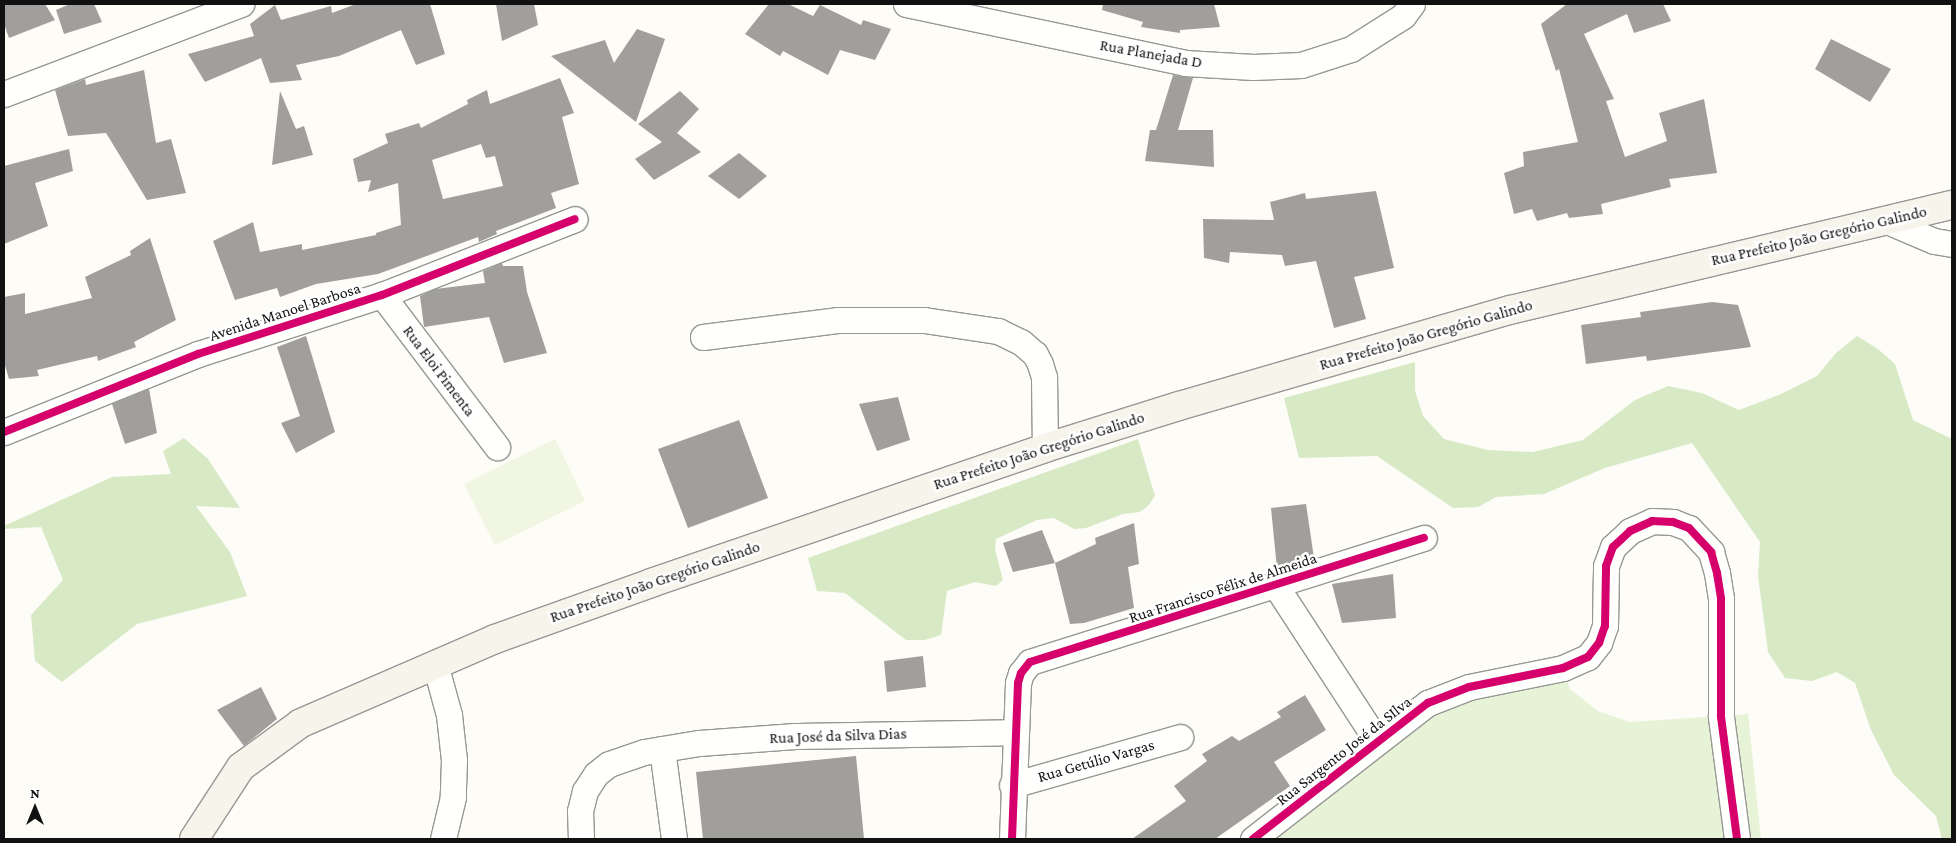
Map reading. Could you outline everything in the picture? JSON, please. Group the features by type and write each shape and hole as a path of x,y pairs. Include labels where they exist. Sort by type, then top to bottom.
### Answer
{"main road":[{"name":"Rua Prefeito João Gregório Galindo","path":"194,839 241,767 301,722 434,664 651,583 1045,448 1510,310 1952,205"}],"street":[{"path":"4,94 241,4"},
{"name":"Rua Planejada D","path":"906,4 1185,63 1253,67 1301,65 1351,49 1403,16 1412,4"},
{"name":"Avenida Manoel Barbosa","path":"4,432 198,354 382,295 574,219"},
{"path":"1887,221 1934,241 1952,244"},
{"name":"Rua Eloi Pimenta","path":"382,295 497,447"},
{"path":"702,337 837,320 924,320 998,331 1021,342 1034,354 1040,364 1044,377 1045,448"},
{"name":"Rua Sargento José da SIlva","path":"1254,839 1428,703 1469,687 1564,668 1588,656 1599,643 1605,626 1606,566 1613,548 1630,531 1652,521 1673,522 1688,528 1711,552 1717,573 1721,717 1737,839"},
{"name":"Rua Francisco Félix de Almeida","path":"1014,732 1018,684 1021,673 1030,662 1424,538"},
{"name":"Rua Francisco Félix de Almeida","path":"1276,586 1377,741"},
{"path":"434,664 449,715 454,760 453,797 443,839"},
{"path":"1012,839 1014,732"},
{"name":"Rua José da Silva Dias","path":"580,839 580,811 585,791 596,774 628,756 662,748 795,736 1014,732"},
{"name":"Rua Getúlio Vargas","path":"1012,785 1180,737"},
{"path":"662,748 674,839"}],"green space":[{"path":"1857,336 1878,349 1895,364 1913,420 1952,439 1952,839 1942,839 1936,816 1894,775 1871,730 1855,683 1837,672 1812,681 1785,678 1768,652 1758,576 1760,542 1692,443 1605,468 1544,494 1496,497 1478,507 1453,508 1377,456 1299,458 1284,398 1415,362 1415,391 1423,416 1444,439 1488,450 1533,452 1583,440 1635,400 1668,386 1702,393 1739,410 1781,394 1817,376 1836,353"},
{"path":"184,438 208,459 240,508 196,506 230,552 247,596 137,624 62,682 35,661 31,615 63,580 41,527 4,529 4,526 112,477 171,474 163,451"},
{"path":"555,439 585,501 495,545 464,484"},
{"path":"1138,439 1155,496 1148,506 1140,512 1123,514 1086,528 1074,529 1054,518 1037,520 996,539 995,550 1003,580 996,586 975,582 947,591 941,635 925,640 906,640 845,593 817,591 808,558"},
{"path":"1563,668 1570,689 1598,711 1630,722 1748,714 1761,839 1253,839 1404,720"}],"building":[{"path":"4,4 45,4 55,20 9,38 4,24"},
{"path":"70,4 94,4 102,22 64,34 56,10"},
{"path":"356,4 430,4 445,54 416,65 401,30 339,56 296,65 302,80 270,83 261,58 205,82 188,54 254,36 250,24 275,5 281,20 331,6 332,13"},
{"path":"496,4 534,4 538,25 502,41"},
{"path":"769,4 788,4 813,16 820,5 861,25 863,20 891,29 875,60 840,50 828,75 783,51 780,56 745,34"},
{"path":"1103,4 1214,4 1220,27 1180,30 1180,33 1141,27 1143,22 1102,10"},
{"path":"1567,4 1663,4 1671,21 1634,33 1627,14 1584,34 1614,99 1606,101 1625,157 1667,141 1659,113 1704,99 1717,173 1669,179 1671,187 1601,204 1603,214 1569,218 1567,213 1537,221 1532,209 1514,214 1504,173 1524,166 1523,152 1578,142 1559,69 1556,71 1541,24"},
{"path":"637,29 665,39 636,122 551,56 605,40 614,63"},
{"path":"1831,39 1891,69 1870,102 1815,69"},
{"path":"144,70 156,143 171,139 186,193 147,200 106,133 68,136 55,90 85,79 86,85"},
{"path":"1173,75 1193,78 1178,130 1213,130 1214,167 1145,161 1150,130 1156,130"},
{"path":"560,78 574,113 562,117 579,184 551,193 556,208 496,231 497,234 479,242 478,237 378,274 316,284 280,297 277,288 235,300 213,241 253,222 260,252 302,244 302,250 376,235 376,233 401,225 398,183 368,192 371,180 358,182 353,159 388,143 385,134 419,123 421,128 468,104 467,100 487,90 490,104","holes":["481,144 486,158 495,156 503,186 443,199 432,160"]},
{"path":"280,91 296,129 304,126 313,155 272,165"},
{"path":"680,91 699,109 677,133 701,152 654,180 635,159 662,142 638,124"},
{"path":"69,149 73,171 35,183 48,226 4,244 4,166"},
{"path":"739,153 767,176 739,199 708,176"},
{"path":"1376,191 1394,268 1354,277 1366,319 1334,328 1316,261 1285,266 1282,255 1230,252 1229,263 1204,258 1203,219 1274,220 1270,202 1305,193 1306,199"},
{"path":"150,238 176,320 134,342 136,347 98,361 97,356 37,370 39,376 9,379 4,362 4,297 25,293 25,314 92,298 85,277 131,255 130,251"},
{"path":"502,263 503,266 523,266 527,292 547,353 504,363 489,317 424,327 420,296 435,289 485,283 483,271"},
{"path":"1712,302 1738,305 1751,347 1647,361 1646,356 1586,364 1581,325 1641,317 1640,312"},
{"path":"306,336 335,432 296,453 281,423 300,416 277,347"},
{"path":"149,389 157,433 125,444 112,404"},
{"path":"898,397 910,440 877,451 859,404"},
{"path":"739,420 768,498 688,528 658,449"},
{"path":"1306,504 1314,558 1277,569 1271,508"},
{"path":"1134,523 1139,564 1128,567 1134,608 1084,623 1070,624 1055,563 1096,544 1095,538"},
{"path":"1042,530 1055,563 1013,572 1003,543"},
{"path":"1393,574 1396,618 1342,623 1332,584"},
{"path":"923,656 926,687 887,692 884,661"},
{"path":"261,687 277,719 244,746 217,710"},
{"path":"1305,695 1326,730 1274,762 1290,786 1215,839 1132,839 1186,801 1174,786 1207,761 1202,754 1232,736 1239,741 1281,717 1277,712"},
{"path":"856,756 864,839 703,839 696,772"}],"cycle path":[{"path":"4,432 198,354 382,295 575,219"},
{"path":"1253,839 1428,703 1469,687 1563,668 1588,657 1599,643 1605,626 1606,566 1613,547 1630,531 1652,521 1673,522 1689,528 1711,552 1717,573 1721,599 1721,717 1737,839"},
{"path":"1012,839 1018,683 1021,673 1030,662 1424,538"}]}
